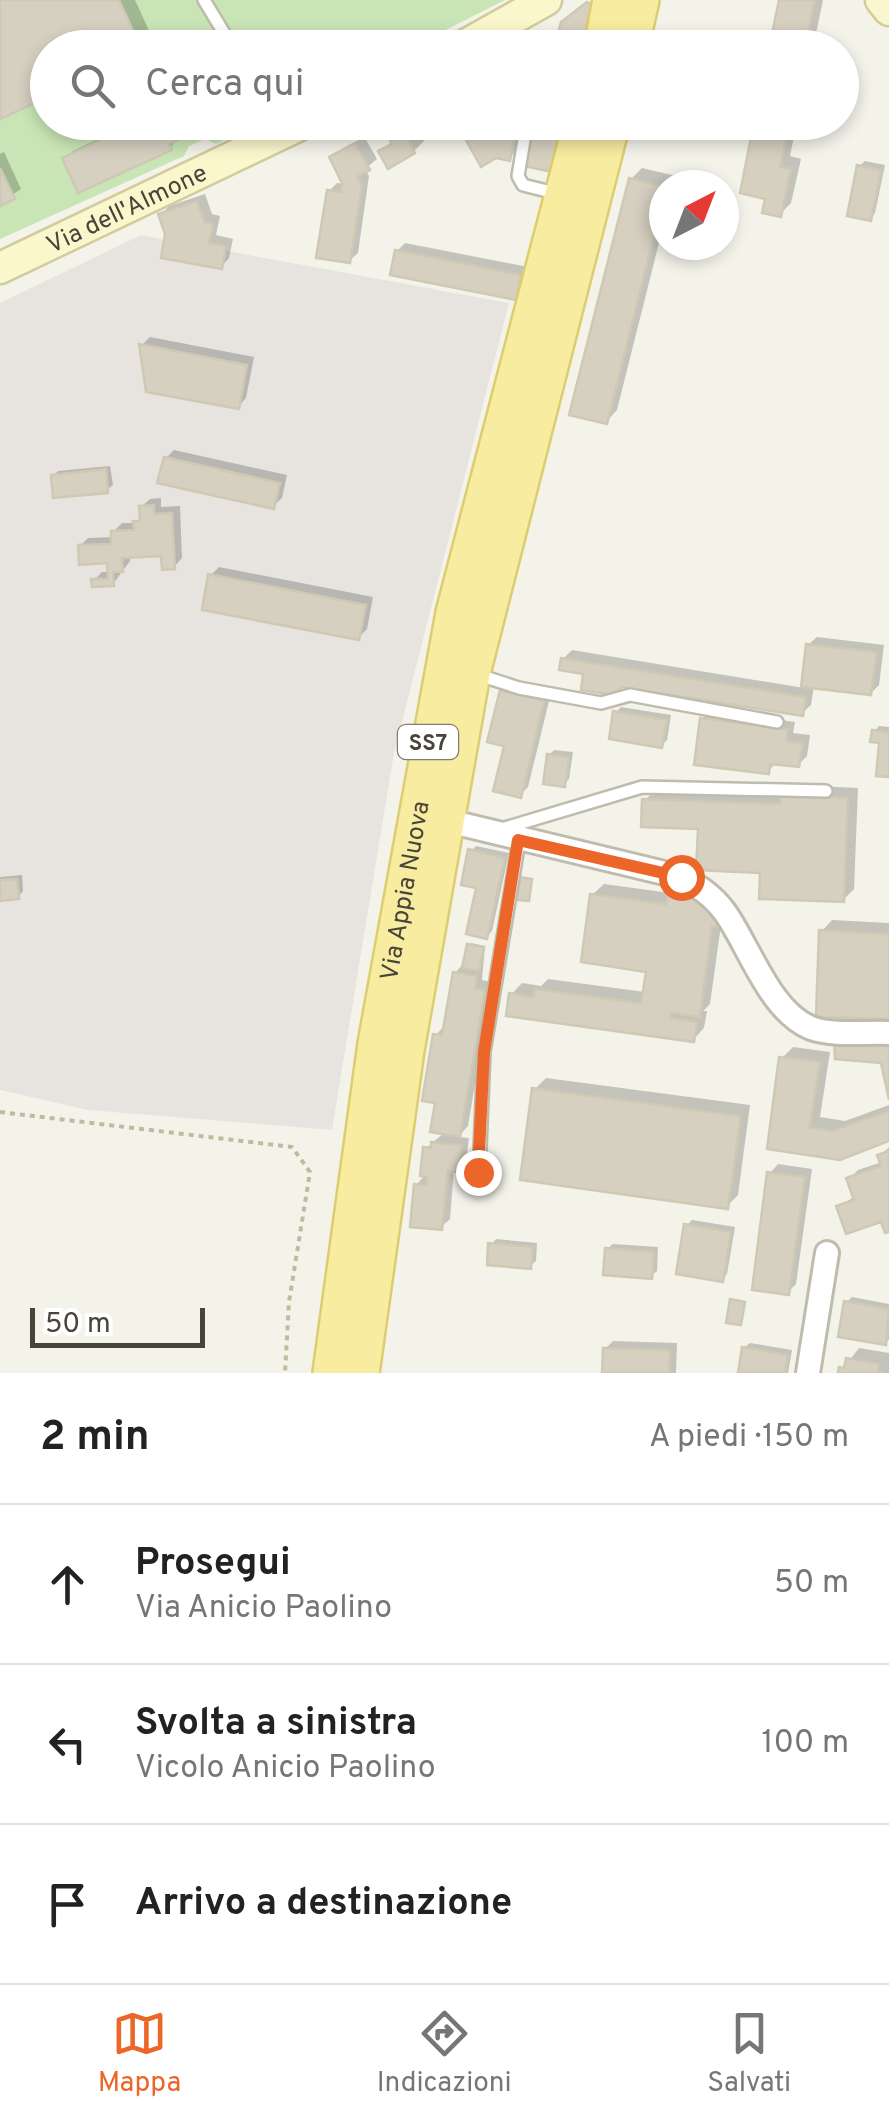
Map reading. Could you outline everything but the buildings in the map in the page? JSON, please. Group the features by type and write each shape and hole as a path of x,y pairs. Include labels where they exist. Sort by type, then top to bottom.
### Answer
{"main road":[{"path":"605,30 610,0"},
{"path":"634,30 641,0"},
{"path":"881,0 889,10"},
{"path":"514,30 538,4"},
{"name":"Via dell'Almone","path":"0,268 261,140"},
{"name":"Via Appia Nuova","path":"331,1373 376,1044 442,671 458,596 577,140"},
{"name":"Via Appia Nuova","path":"361,1373 384,1192 444,820 472,673 607,140"}],"street":[{"path":"444,820 681,877 710,894 724,911 778,1001 798,1020 818,1030 889,1033"},
{"path":"808,1373 826,1253"}],"lane":[{"path":"204,0 222,30"},
{"path":"524,140 518,176 524,184 563,195"},
{"path":"472,673 518,688 601,703 630,695 777,722"},
{"path":"489,832 642,786 826,791"},
{"path":"478,1172 484,1052 518,840"}],"path":[{"path":"0,1112 292,1146 310,1172 289,1302 285,1373"}],"shaded area":[{"path":"141,235 509,303 394,753 332,1130 88,1110 0,1090 0,303"}],"green space":[{"path":"0,0 505,0 446,30 30,30 30,140 203,140 189,146 184,156 0,239"}],"route":[{"path":"478,1172 484,1052 518,840 681,877"}]}
